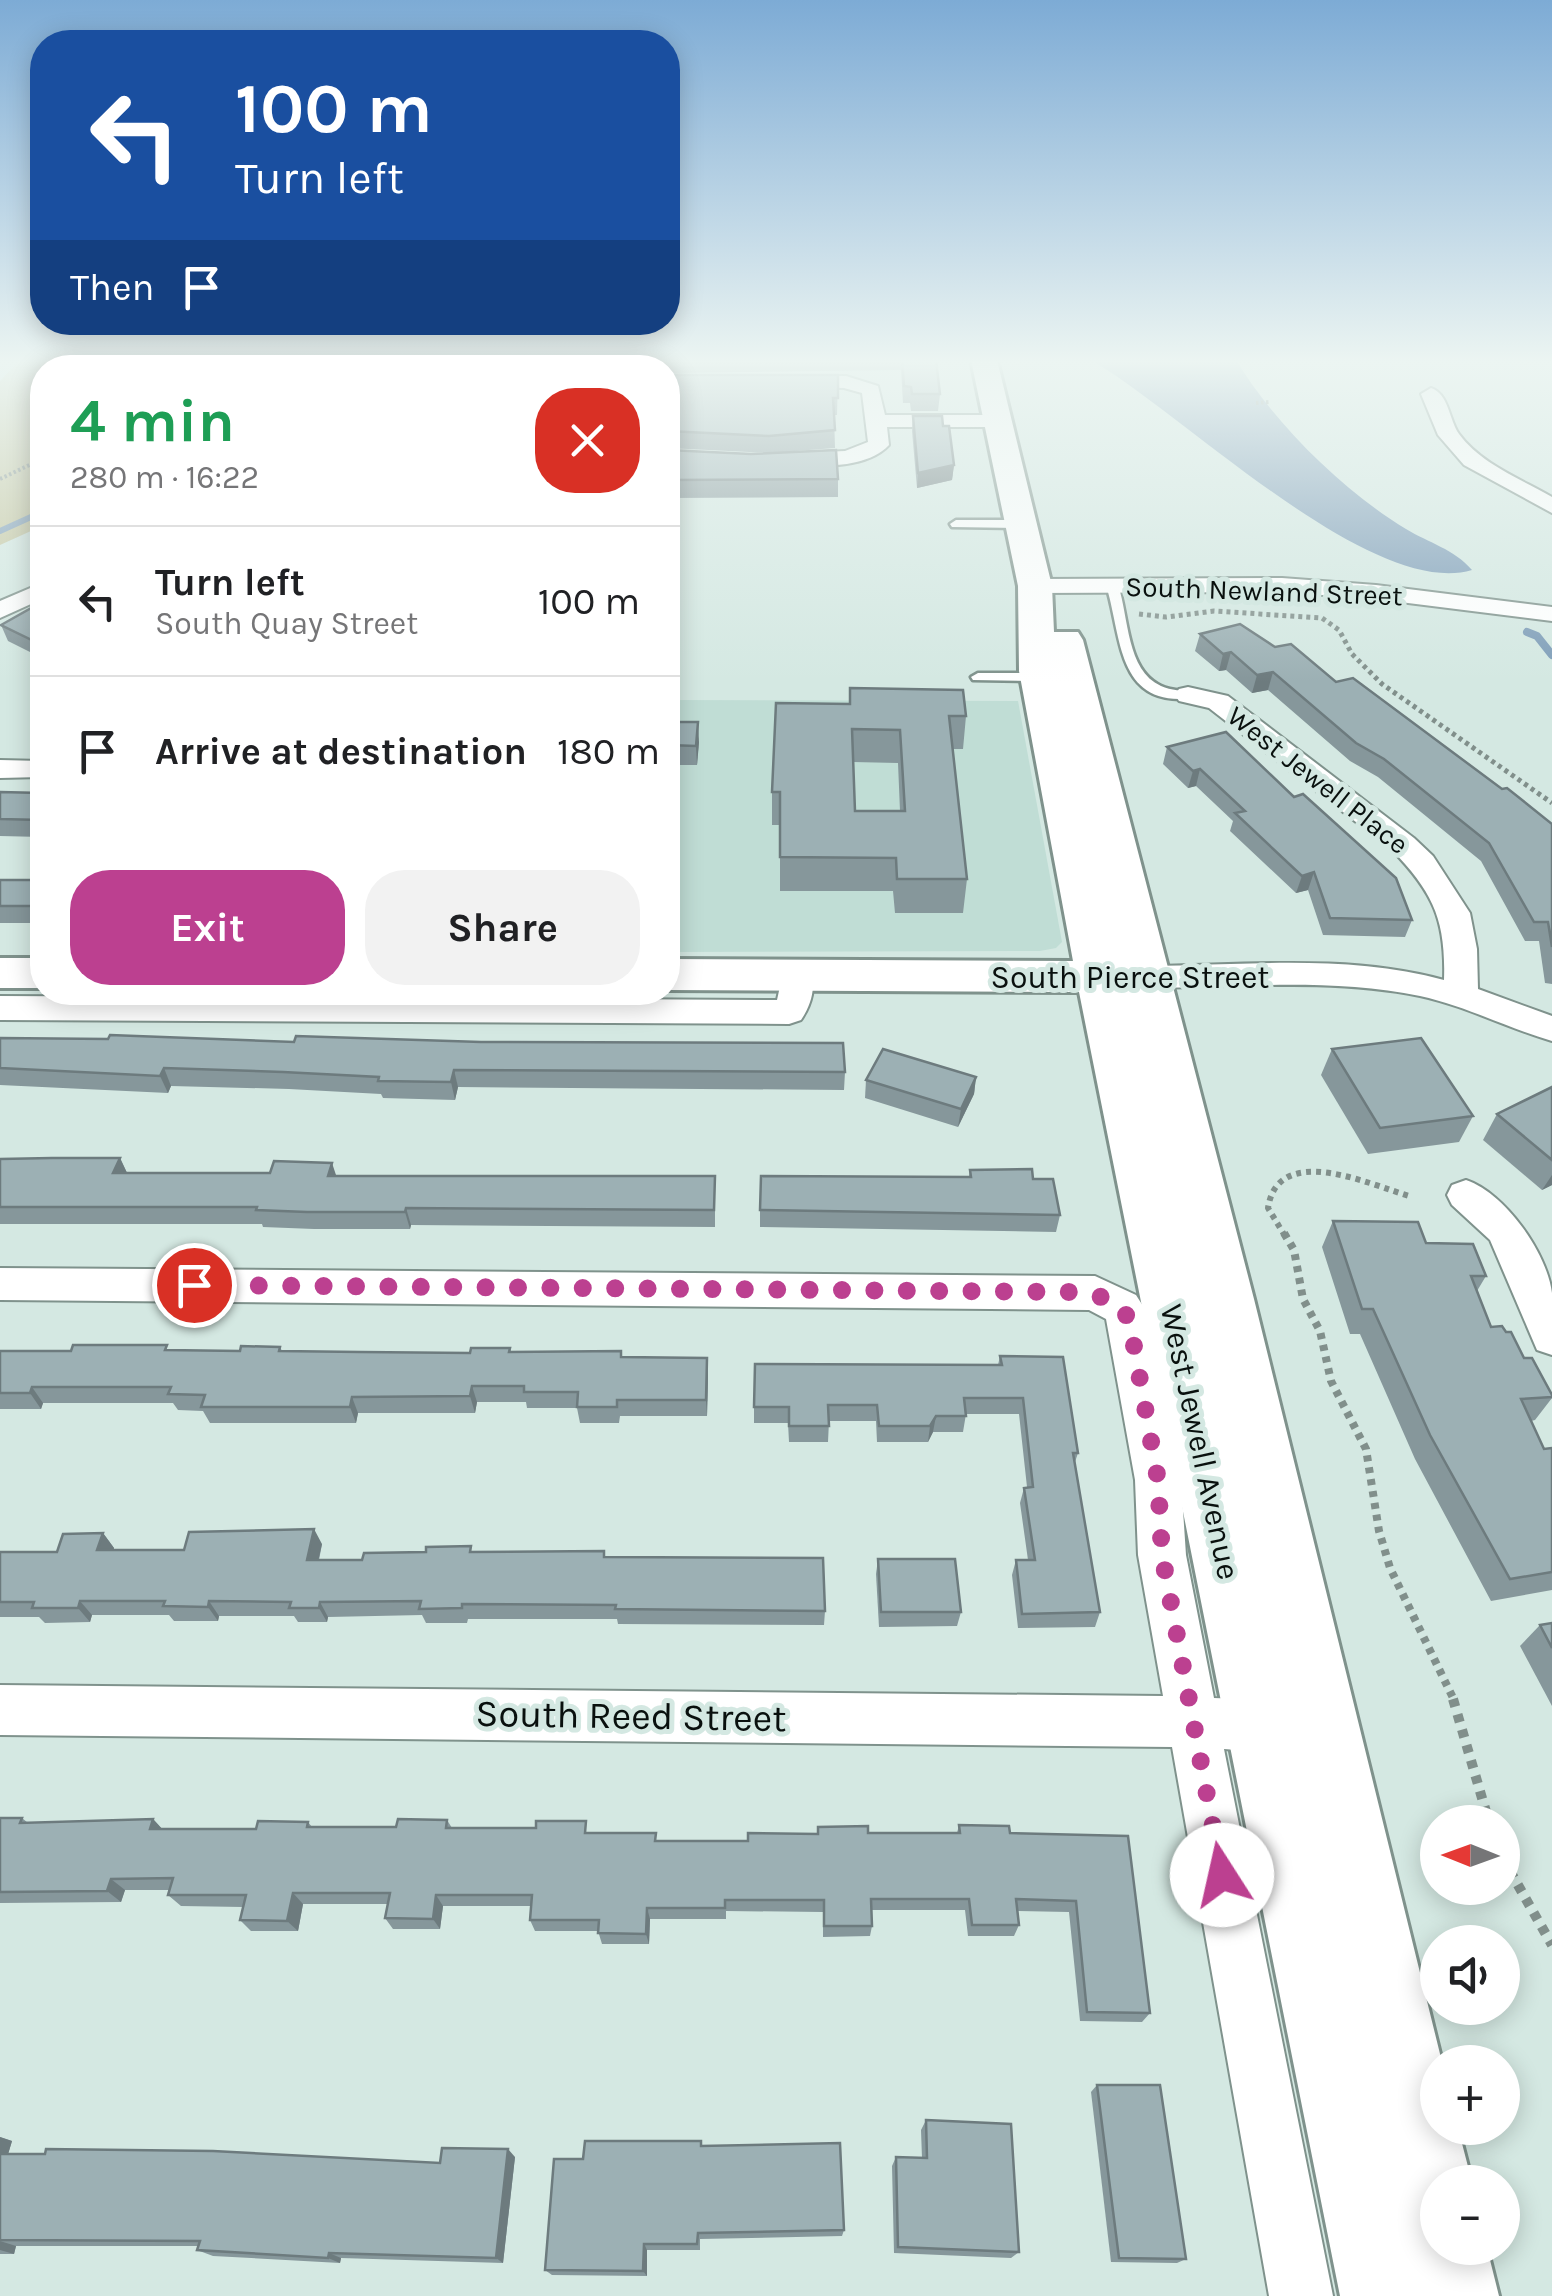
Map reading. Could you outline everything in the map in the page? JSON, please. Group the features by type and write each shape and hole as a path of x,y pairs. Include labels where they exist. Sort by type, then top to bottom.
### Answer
{"main road":[{"name":"West Jewell Avenue","path":"1008,467 1034,586 1038,677 1124,977 1423,2165"},
{"name":"West Jewell Avenue","path":"1034,586 1064,638 1262,1726 1385,2296"},
{"path":"0,973 30,973"},
{"name":"South Pierce Street","path":"680,975 1124,977"},
{"path":"1447,2265 1454,2296"}],"street":[{"path":"1484,467 1552,506"},
{"path":"0,577 30,589"},
{"name":"South Newland Street","path":"1034,586 1115,595 1300,586 1552,614"},
{"path":"0,611 30,596"},
{"name":"West Jewell Place","path":"1188,695 1218,702 1403,844 1428,868 1448,898 1462,937 1461,997"},
{"path":"0,769 30,769"},
{"path":"0,1008 789,1012 795,998 796,976"},
{"name":"South Pierce Street","path":"1124,977 1336,978 1417,984 1552,1030"},
{"path":"1466,1195 1506,1231 1552,1338"},
{"name":"West Jewell Avenue","path":"0,1284 907,1290 1095,1293 1110,1299 1129,1318 1158,1480 1162,1555 1301,2296"},
{"name":"South Reed Street","path":"0,1710 1194,1722 1262,1726"}],"lane":[{"path":"956,524 1021,524"},
{"path":"1115,595 1126,647 1141,678 1156,690 1188,695"},
{"path":"978,677 1038,677"}],"path":[{"path":"0,479 25,467"},
{"path":"1115,595 1155,617 1201,611 1259,617 1300,614 1328,620 1361,664 1382,684 1552,803"},
{"path":"1409,1196 1334,1172 1304,1171 1277,1182 1268,1208 1294,1250 1302,1299 1320,1330 1332,1381 1366,1449 1379,1531 1390,1568 1458,1709 1484,1805"},
{"path":"1520,1896 1552,1946"}],"shaded area":[{"path":"680,700 1018,701 1062,942 1056,948 680,952"}],"green space":[{"path":"0,467 30,467 30,531 0,545"}],"water":[{"path":"1239,467 1326,467 1382,513 1449,551 1472,570 1430,572 1382,557 1330,530"}],"building":[{"path":"680,467 837,467 838,479 680,480"},
{"path":"917,467 944,467 918,473"},
{"path":"30,609 30,639 1,625"},
{"path":"1240,624 1275,647 1291,644 1336,682 1353,678 1552,824 1552,947 1548,922 1534,922 1489,843 1384,759 1356,743 1273,672 1257,675 1231,652 1223,654 1200,634"},
{"path":"850,688 963,690 966,716 949,716 967,879 897,879 896,858 780,857 780,792 772,792 776,703 850,704","holes":["852,729 900,730 905,811 855,811"]},
{"path":"680,722 698,722 696,746 680,745"},
{"path":"1226,732 1294,797 1303,794 1396,878 1412,920 1330,918 1314,872 1302,876 1235,813 1245,811 1200,769 1193,771 1167,747"},
{"path":"0,792 30,793 30,820 0,819"},
{"path":"0,880 30,880 30,906 0,906"},
{"path":"110,1035 294,1042 296,1036 481,1042 843,1043 845,1072 454,1070 451,1082 164,1068 160,1076 0,1068 0,1038 108,1039"},
{"path":"1421,1038 1473,1116 1380,1128 1332,1049"},
{"path":"883,1049 976,1077 961,1109 866,1080"},
{"path":"1552,1087 1552,1160 1497,1114"},
{"path":"120,1158 113,1173 270,1173 274,1161 332,1163 328,1176 715,1176 714,1210 406,1208 405,1212 307,1212 256,1210 257,1207 0,1207 0,1159"},
{"path":"1032,1169 1033,1179 1053,1179 1060,1215 760,1210 761,1176 971,1177 970,1170"},
{"path":"1333,1221 1418,1222 1426,1243 1473,1244 1486,1276 1471,1276 1491,1327 1502,1326 1511,1332 1524,1358 1532,1358 1552,1395 1521,1399 1544,1449 1552,1448 1552,1572 1510,1579 1430,1435 1373,1309 1362,1309"},
{"path":"73,1345 167,1345 165,1350 240,1351 241,1346 280,1347 279,1351 470,1353 471,1348 510,1348 509,1352 621,1351 621,1357 707,1358 706,1400 617,1400 617,1407 577,1407 578,1392 524,1392 524,1386 472,1386 470,1396 352,1397 350,1407 201,1407 205,1395 168,1394 171,1387 32,1387 30,1393 0,1393 0,1351 71,1351"},
{"path":"1000,1356 1063,1357 1078,1453 1073,1453 1100,1612 1022,1614 1016,1560 1035,1560 1024,1488 1033,1487 1023,1398 964,1398 966,1416 936,1416 930,1426 879,1426 877,1405 828,1405 829,1426 789,1426 789,1407 754,1407 755,1364 1002,1365"},
{"path":"314,1529 307,1560 362,1560 364,1553 426,1552 426,1547 471,1546 470,1552 604,1551 604,1557 823,1558 825,1611 462,1604 462,1608 419,1609 421,1601 320,1602 319,1608 289,1608 291,1602 209,1601 208,1607 163,1606 165,1601 80,1601 78,1608 32,1608 34,1602 0,1602 0,1552 57,1552 63,1534 103,1533 97,1550 184,1550 189,1532"},
{"path":"878,1559 955,1559 961,1612 881,1612"},
{"path":"1552,1623 1552,1648 1540,1625"},
{"path":"0,1818 22,1818 20,1823 153,1819 150,1829 256,1829 258,1821 308,1822 307,1827 396,1827 398,1819 447,1820 446,1828 536,1828 536,1821 586,1821 585,1833 656,1833 655,1841 748,1841 748,1833 818,1834 818,1827 868,1826 868,1833 960,1833 959,1825 1009,1826 1010,1833 1128,1836 1150,2013 1087,2012 1076,1901 1016,1899 1019,1925 972,1925 969,1899 871,1899 872,1926 824,1926 824,1900 725,1900 725,1908 647,1908 646,1934 598,1933 599,1920 530,1920 532,1895 436,1895 433,1919 385,1918 390,1893 293,1893 287,1921 240,1920 246,1895 168,1895 173,1878 111,1879 107,1891 0,1892"},
{"path":"1097,2085 1160,2085 1186,2259 1119,2258"},
{"path":"926,2120 1011,2124 1019,2252 898,2247 896,2157 927,2158"},
{"path":"585,2141 701,2141 701,2146 840,2143 844,2230 698,2233 697,2244 644,2244 643,2271 545,2270 554,2159 583,2159"},
{"path":"442,2148 508,2149 496,2258 329,2253 328,2258 197,2250 200,2241 0,2240 0,2154 45,2154 46,2149 213,2151 440,2163"}],"waterway":[{"path":"0,531 30,517"},
{"path":"1527,632 1537,636 1552,655"}],"route":[{"path":"194,1285 1080,1292 1110,1299 1129,1318 1158,1480 1162,1555 1222,1875"}]}
